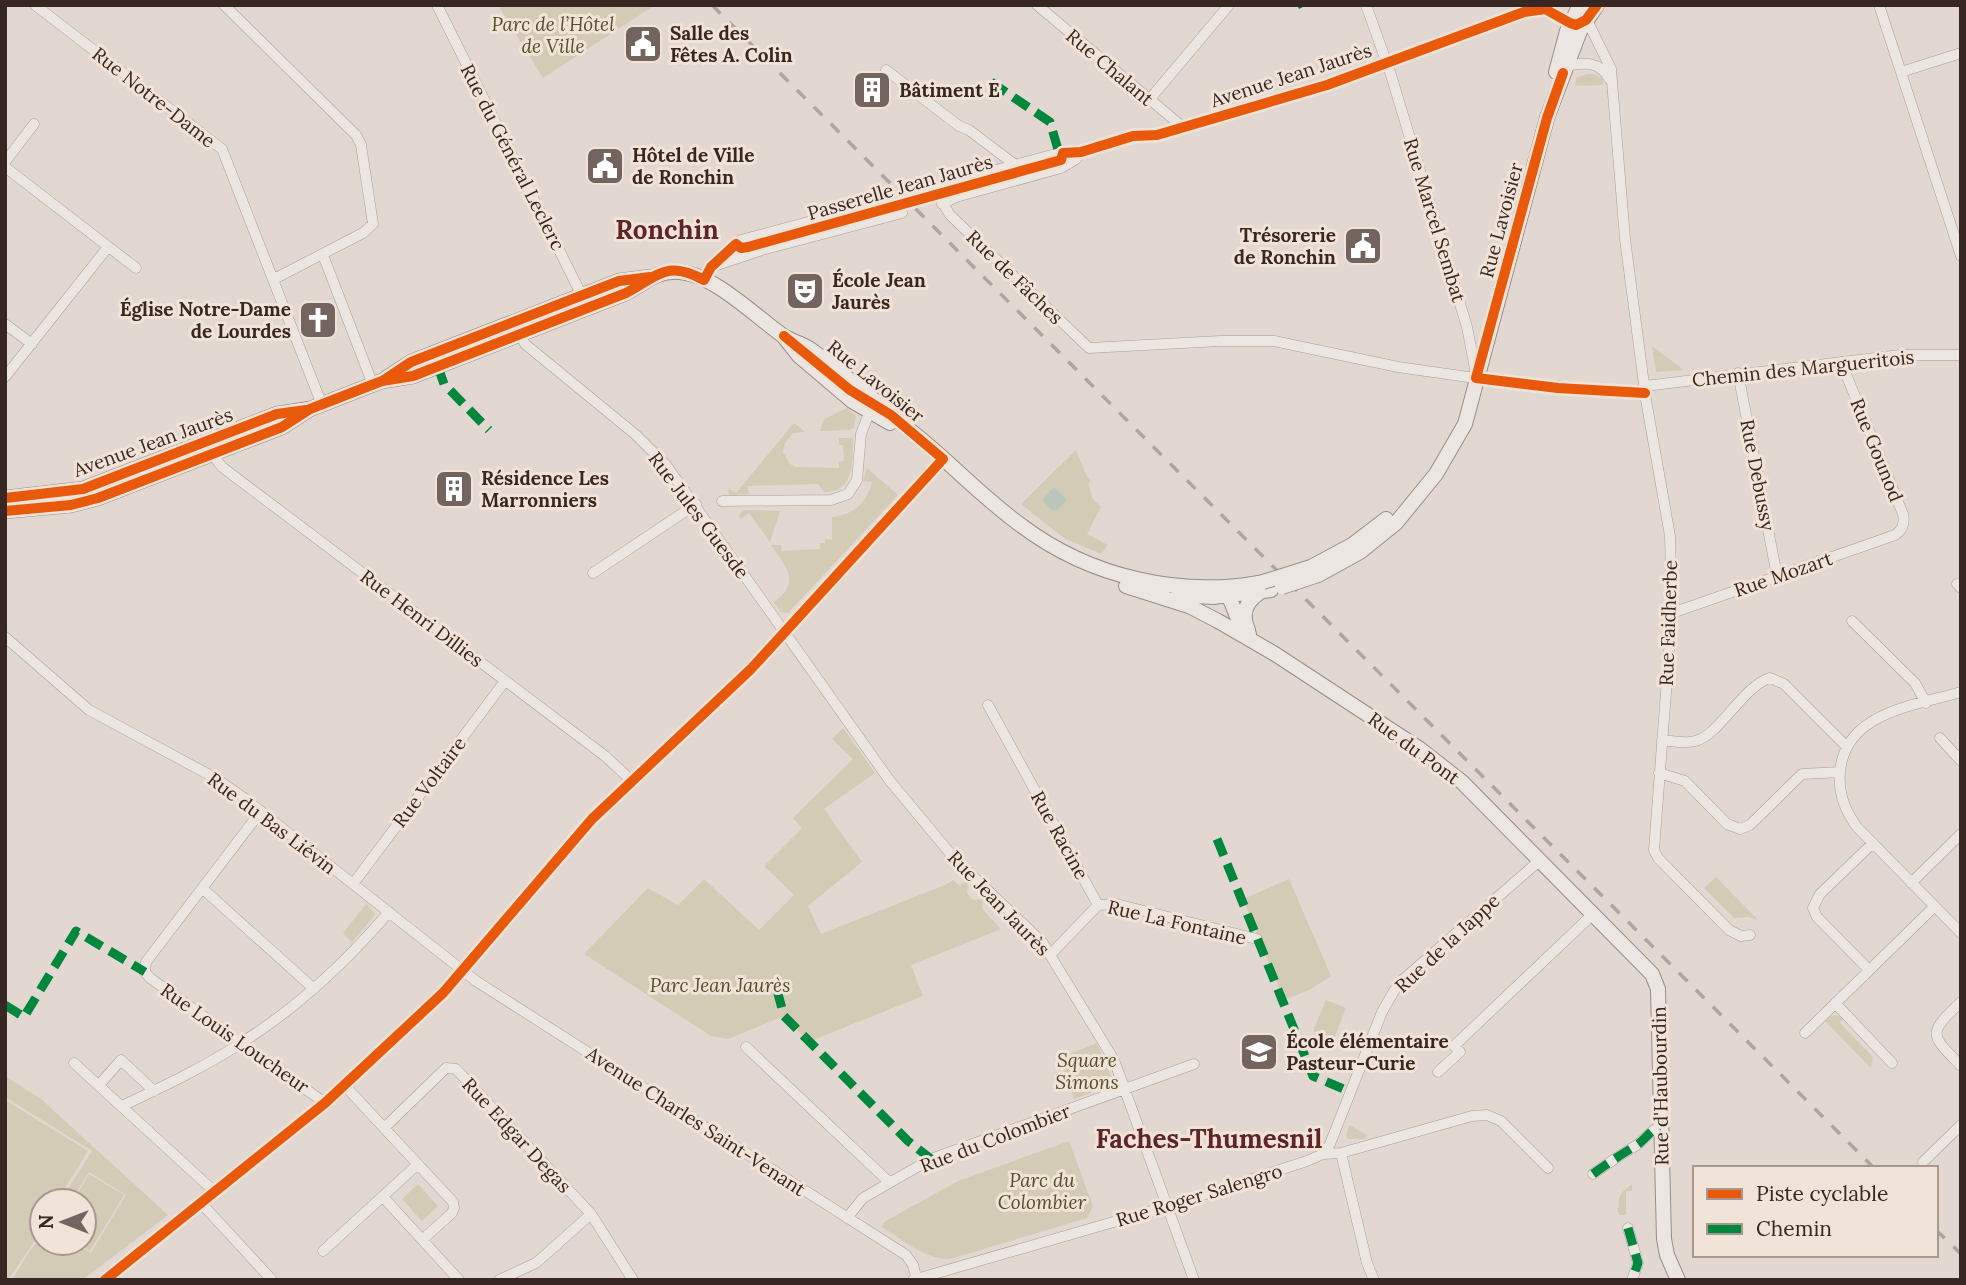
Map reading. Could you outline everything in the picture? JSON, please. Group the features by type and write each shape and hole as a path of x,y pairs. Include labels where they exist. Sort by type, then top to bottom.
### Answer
{"main road":[{"name":"Rue Lavoisier","path":"941,461 1007,524 1037,546 1117,583 1185,597 1265,587 1315,570 1373,542 1410,508 1442,465 1465,424 1547,118 1580,13 1597,5"},
{"name":"Avenue Jean Jaurès","path":"5,511 83,503 282,427 316,407 378,383 408,378 585,302 629,292 650,277 667,272 708,274"},
{"name":"Rue Lavoisier","path":"708,274 736,300 784,336 805,362 852,401 872,406 882,417 1024,528 1105,569 1139,580 1223,593"},
{"name":"Rue Lavoisier","path":"1315,570 1363,542 1395,512 1422,480 1452,433 1476,378"},
{"name":"Avenue Jean Jaurès","path":"5,498 83,489 277,414 316,407"},
{"name":"Rue du Pont","path":"1117,583 1189,606 1275,654 1437,761 1462,782 1539,861"},
{"path":"1256,639 1247,629 1244,617 1249,602 1265,587"},
{"name":"Rue du Pont","path":"1223,593 1241,626 1275,654"},
{"path":"1223,593 1219,605 1222,615 1234,631"},
{"name":"Rue d'Haubourdin","path":"1539,861 1648,970 1657,984 1664,1245 1678,1280"}],"street":[{"name":"Rue Notre-Dame","path":"35,5 222,149 274,279 316,407"},
{"path":"224,5 359,140 373,224 363,233 274,279"},
{"name":"Rue du Général Leclerc","path":"437,5 585,302"},
{"name":"Rue Chalant","path":"1037,5 1184,128"},
{"path":"1149,100 1229,5"},
{"name":"Rue Marcel Sembat","path":"1366,5 1387,62 1467,327 1476,378"},
{"name":"Avenue Jean Jaurès","path":"1081,152 1067,166 957,197 942,204 933,187 1014,164 1063,153 1081,152 1133,136 1153,136 1184,128 1327,85 1537,5"},
{"path":"1879,5 1961,256"},
{"name":"Avenue Jean Jaurès","path":"1524,12 1540,9 1580,13"},
{"name":"Rue Faidherbe","path":"1580,13 1610,66 1622,208 1645,389 1670,536 1672,613 1655,854 1732,932 1741,936 1750,935"},
{"path":"1901,72 1961,53"},
{"path":"1563,68 1586,63 1598,65 1606,73 1613,87"},
{"path":"886,70 1014,164"},
{"path":"34,124 5,165 136,268"},
{"path":"890,200 902,213 762,250 708,274 734,246 752,237 890,200"},
{"name":"Rue de Fâches","path":"942,204 950,215 1089,348"},
{"path":"5,377 108,247"},
{"path":"323,255 378,383"},
{"path":"5,324 32,344"},
{"name":"Rue Jules Guesde","path":"517,329 525,344 655,452 696,504 785,632"},
{"name":"Chemin des Margueritois","path":"1089,348 1274,341 1398,367 1476,378 1558,388 1645,389 1738,373 1900,355 1961,355"},
{"name":"Rue Gounod","path":"1841,362 1903,514 1903,527 1895,535"},
{"name":"Rue Debussy","path":"1738,373 1777,576"},
{"path":"722,501 831,500 848,494 857,480 861,434 872,406"},
{"name":"Rue Henri Dillies","path":"212,454 222,467 605,756 632,781"},
{"path":"110,1278 345,1086 464,971 580,832 751,669 941,461"},
{"path":"593,573 696,504"},
{"name":"Rue Mozart","path":"1672,613 1895,535"},
{"path":"1852,621 1914,683 1926,703"},
{"name":"Rue Jean Jaurès","path":"785,632 881,769 949,853 1043,943 1106,1045 1194,1280"},
{"name":"Rue du Bas Liévin","path":"5,637 89,710 217,779 261,811 464,971"},
{"path":"1662,740 1689,742 1702,739 1756,685 1770,678 1784,684 1847,747"},
{"name":"Rue Voltaire","path":"353,884 505,681"},
{"path":"1961,692 1875,718 1855,734 1847,747 1840,772 1841,793 1852,820 1961,933"},
{"name":"Rue Racine","path":"988,705 1098,905"},
{"path":"1940,738 1961,761"},
{"path":"1659,773 1685,781 1729,825 1740,829 1750,825 1802,774 1840,772"},
{"path":"261,811 202,888 313,988"},
{"path":"1911,883 1961,834"},
{"path":"1869,970 1817,917 1813,908 1820,894 1872,843"},
{"name":"Rue de la Jappe","path":"1323,1154 1330,1144 1384,1006 1398,984 1539,861"},
{"name":"Rue Louis Loucheur","path":"202,888 146,962 145,972 325,1103"},
{"name":"Rue La Fontaine","path":"1098,905 1116,904 1257,939"},
{"path":"1050,955 1098,905"},
{"path":"1805,1033 1935,906"},
{"path":"122,1106 242,1043 284,1013 351,954 389,912"},
{"path":"1438,1072 1460,1052 1454,1046 1592,915"},
{"name":"Avenue Charles Saint-Venant","path":"464,971 905,1255 914,1265 916,1279"},
{"path":"1961,1002 1940,1022 1936,1033 1938,1042 1961,1066"},
{"path":"1835,1003 1892,1063"},
{"path":"746,1047 889,1182"},
{"path":"99,1085 121,1060 154,1091"},
{"path":"75,1063 216,1193"},
{"name":"Rue du Colombier","path":"848,1218 860,1200 932,1159 1195,1065"},
{"name":"Rue Edgar Degas","path":"384,1128 446,1068 456,1069 591,1214 633,1280"},
{"path":"345,1086 453,1202 452,1213 422,1240"},
{"name":"Rue Roger Salengro","path":"916,1279 1167,1206 1323,1154 1340,1153 1472,1116 1487,1115 1497,1118 1548,1168"},
{"path":"1923,1162 1961,1125"},
{"path":"1593,1174 1639,1144 1654,1128 1660,1127"},
{"path":"1340,1153 1367,1263 1374,1280"},
{"path":"323,1251 418,1164"},
{"path":"383,1197 459,1280"},
{"path":"202,1204 266,1278"},
{"path":"499,1280 536,1263 591,1214"},
{"path":"1628,1228 1638,1263 1632,1280"}],"green space":[{"name":"Parc de l’Hôtel de Ville","path":"498,5 655,5 543,78"},
{"path":"1587,74 1603,79 1603,85 1575,86 1576,78"},
{"path":"1652,346 1684,370 1656,372"},
{"path":"847,408 856,416 854,428 820,431 824,419"},
{"path":"794,423 805,432 793,433 785,443 783,452 790,464 796,467 839,468 839,462 844,461 843,445 839,445 839,438 853,438 852,466 847,481 834,491 824,492 818,484 747,486 750,494 728,493 729,488 736,493"},
{"path":"1076,450 1086,475 1091,480 1088,484 1093,499 1101,507 1087,534 1108,545 1101,554 1064,538 1021,504"},
{"path":"867,468 898,495 788,613 781,612 774,602 787,587 789,574 771,545 781,545 782,551 820,549 820,543 825,543 825,539 832,540 832,517 853,511 867,496 872,482 863,481"},
{"path":"742,510 780,511 770,542 749,513 741,519 739,516"},
{"name":"Parc Jean Jaurès","path":"843,728 875,773 824,809 862,862 808,906 821,934 953,880 960,886 965,881 968,883 967,893 973,900 982,899 983,910 1001,929 911,965 923,996 808,1042 784,1016 728,1039 711,1036 584,954 648,888 678,905 704,879 759,930 794,895 764,866 802,828 793,818 853,759 832,739"},
{"path":"1716,877 1759,921 1748,917 1734,918 1704,888"},
{"path":"1289,879 1331,976 1309,990 1284,1000 1243,899"},
{"path":"366,904 375,913 374,916 352,942 343,933"},
{"path":"1326,1000 1346,1008 1334,1039 1313,1031"},
{"path":"1834,1015 1843,1017 1840,1023 1873,1057 1871,1068 1824,1020"},
{"name":"Square Simons","path":"1097,1043 1113,1081 1104,1088 1074,1099 1060,1058"},
{"path":"5,1076 41,1099 168,1215 82,1280 12,1280 28,1254 28,1257 98,1257 98,1241 126,1195 89,1172 80,1187 69,1187 92,1151 5,1097"},
{"path":"5,1100 88,1151 66,1187 28,1187 28,1251 8,1280 5,1280"},
{"path":"1349,1125 1367,1135 1365,1139 1348,1139 1346,1136"},
{"name":"Parc du Colombier","path":"1069,1141 1093,1206 1087,1218 950,1259 931,1256 882,1227 884,1222 958,1181"},
{"path":"89,1174 124,1195 98,1238 98,1187 81,1187"},
{"path":"418,1184 438,1206 422,1221 402,1199"},
{"path":"1632,1184 1632,1191 1626,1191 1626,1215 1619,1215 1617,1209 1620,1196"}],"shaded area":[{"path":"1054,487 1067,500 1057,510 1052,510 1042,500"}],"railway":[{"path":"712,5 1872,1166"},
{"path":"1938,1232 1961,1254"}],"marked path":[{"path":"991,82 1050,122 1059,153"},
{"path":"438,367 444,384 489,430"},
{"path":"1217,839 1313,1076 1351,1092"},
{"path":"5,1005 24,1017 76,931 145,972"},
{"path":"777,990 784,1016 908,1141 931,1159"},
{"path":"1593,1174 1660,1127"},
{"path":"1628,1228 1638,1263 1632,1280"}],"cycle path":[{"path":"1061,160 1063,153 1081,152 1133,136 1157,135 1327,85 1524,12 1545,9 1576,25 1586,20 1597,5"},
{"path":"1563,73 1547,118 1476,378 1558,388 1645,393"},
{"name":"Passerelle Jean Jaurès","path":"5,511 71,505 98,498 282,427 310,409 369,386 413,376 626,293 662,273 680,271 704,280 711,267 736,244 741,248 748,247 1061,160"},
{"path":"384,380 411,362 619,281 650,277"},
{"path":"105,1280 325,1103 443,993 592,819 751,669 943,459 891,415 850,390 784,336"},
{"path":"5,498 83,489 277,414 306,410"}],"place":[{"name":"Salle des Fêtes A. Colin","path":"643,44"},
{"name":"Bâtiment E","path":"872,90"},
{"name":"Hôtel de Ville de Ronchin","path":"605,166"},
{"name":"Trésorerie de Ronchin","path":"1363,246"},
{"name":"École Jean Jaurès","path":"805,291"},
{"name":"Église Notre-Dame de Lourdes","path":"318,320"},
{"name":"Résidence Les Marronniers","path":"454,489"},
{"name":"École élémentaire Pasteur-Curie","path":"1259,1052"}],"district":[{"name":"Ronchin","path":"667,229"},
{"name":"Faches-Thumesnil","path":"1209,1138"}]}
